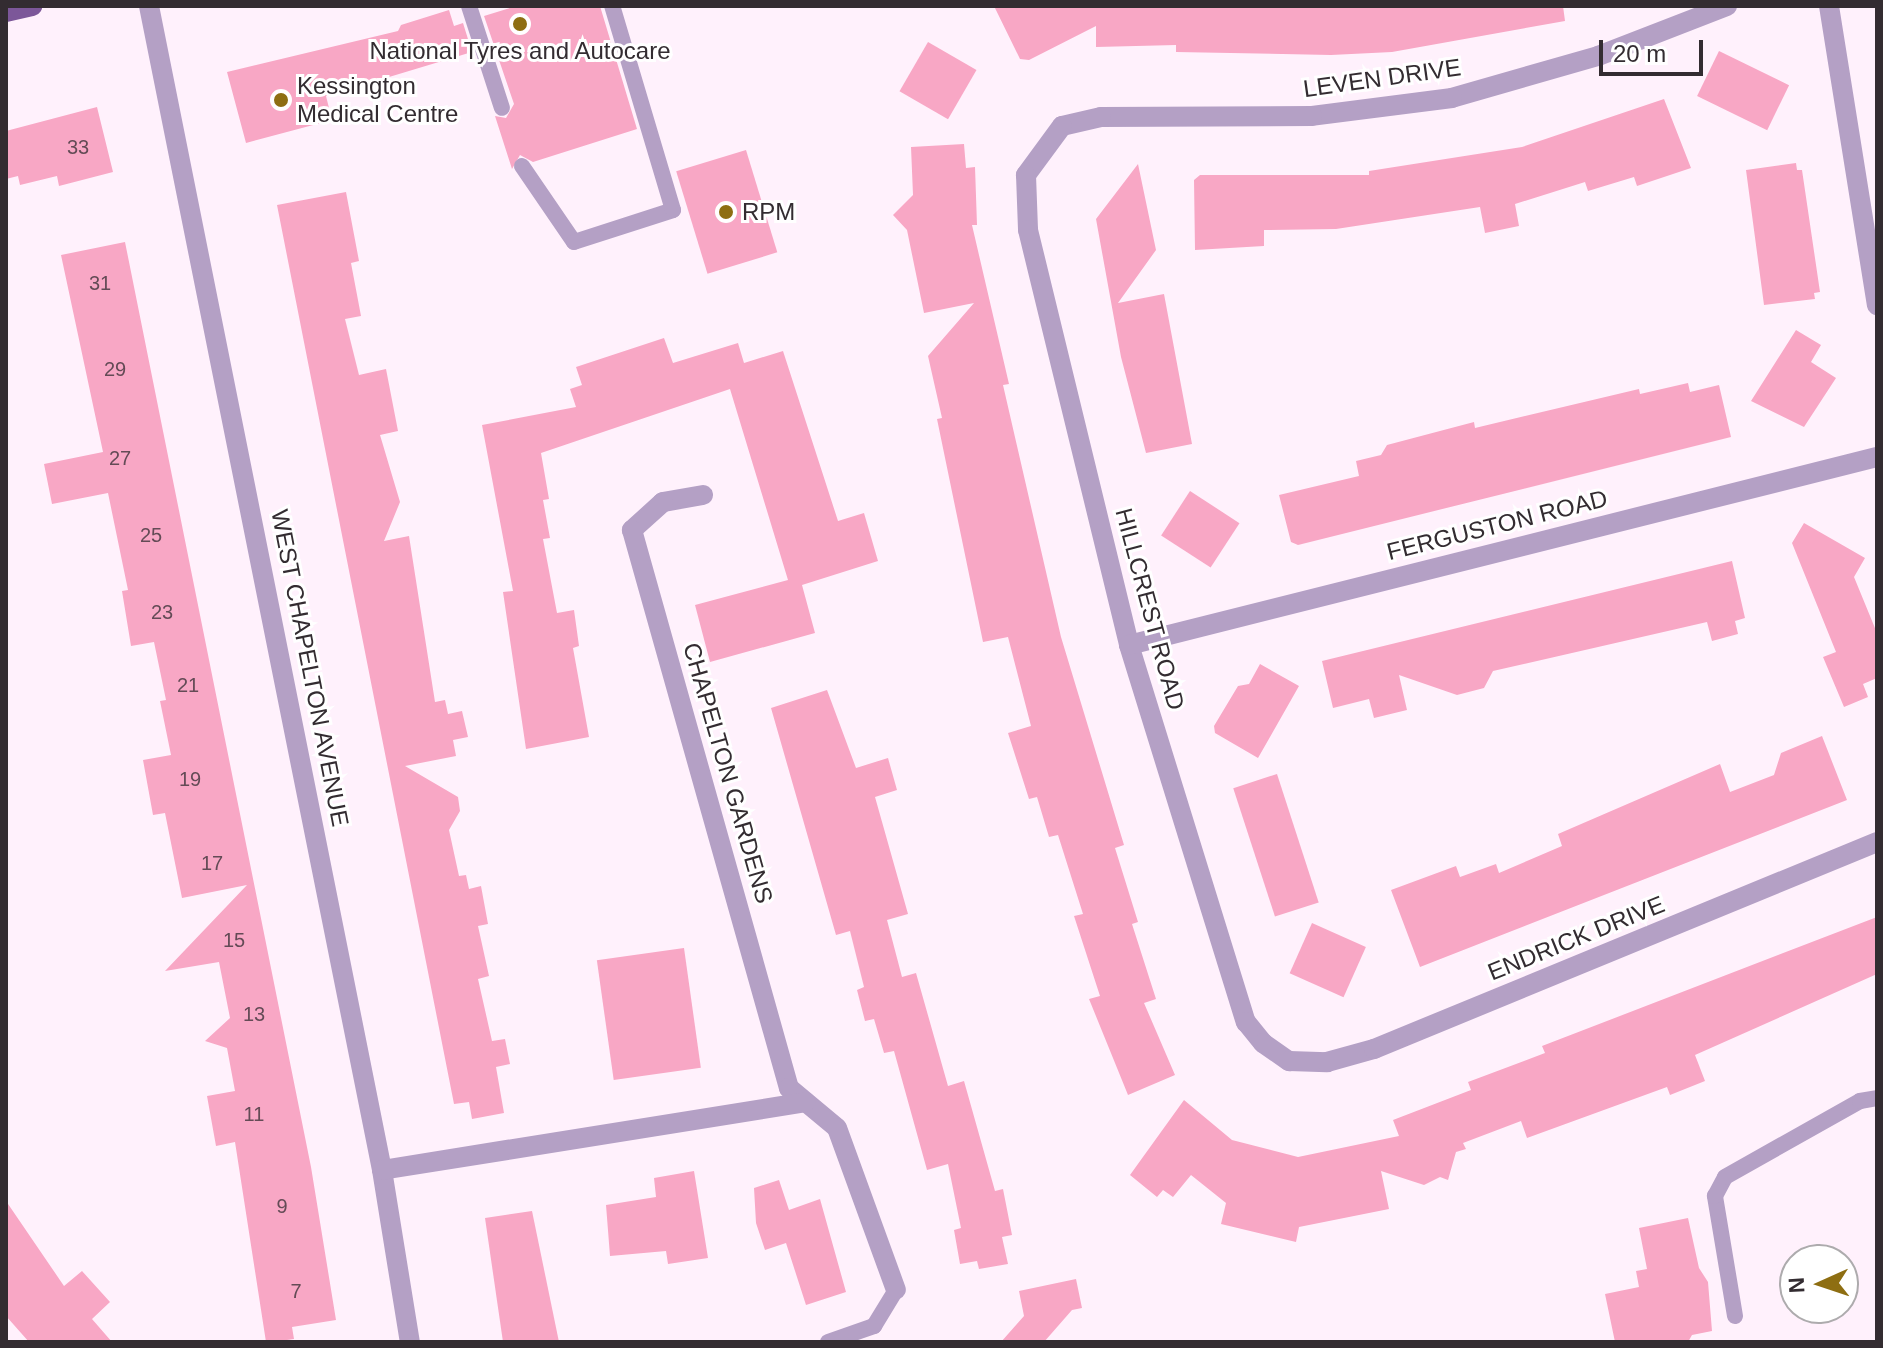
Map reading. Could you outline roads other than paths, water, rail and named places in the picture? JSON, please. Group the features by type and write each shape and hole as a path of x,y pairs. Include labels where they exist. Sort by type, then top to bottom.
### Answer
{"main road":[{"path":"6,12 32,6"}],"street":[{"name":"WEST CHAPELTON AVENUE","path":"149,6 382,1170 410,1342"},
{"name":"LEVEN DRIVE","path":"1043,151 1062,126 1101,117 1312,116 1452,98 1598,56 1727,6"},
{"path":"1829,6 1877,305"},
{"name":"HILLCREST ROAD","path":"1043,151 1026,175 1028,230 1129,645 1246,1022 1263,1043 1289,1061"},
{"name":"FERGUSTON ROAD","path":"1129,645 1877,457"},
{"name":"CHAPELTON GARDENS","path":"703,495 663,502 632,530 789,1088 837,1128 896,1290"},
{"name":"ENDRICK DRIVE","path":"1289,1061 1327,1062 1374,1049 1877,842"},
{"path":"382,1170 806,1102"}],"lane":[{"path":"469,6 502,108"},
{"path":"522,166 574,242 673,210 612,6"},
{"path":"1735,1316 1715,1196 1725,1177 1860,1101 1877,1098"},
{"path":"828,1342 874,1326 896,1290"}],"place":[{"name":"National Tyres and Autocare","path":"520,24"},
{"name":"Kessington Medical Centre","path":"281,100"},
{"name":"RPM","path":"726,212"}]}
